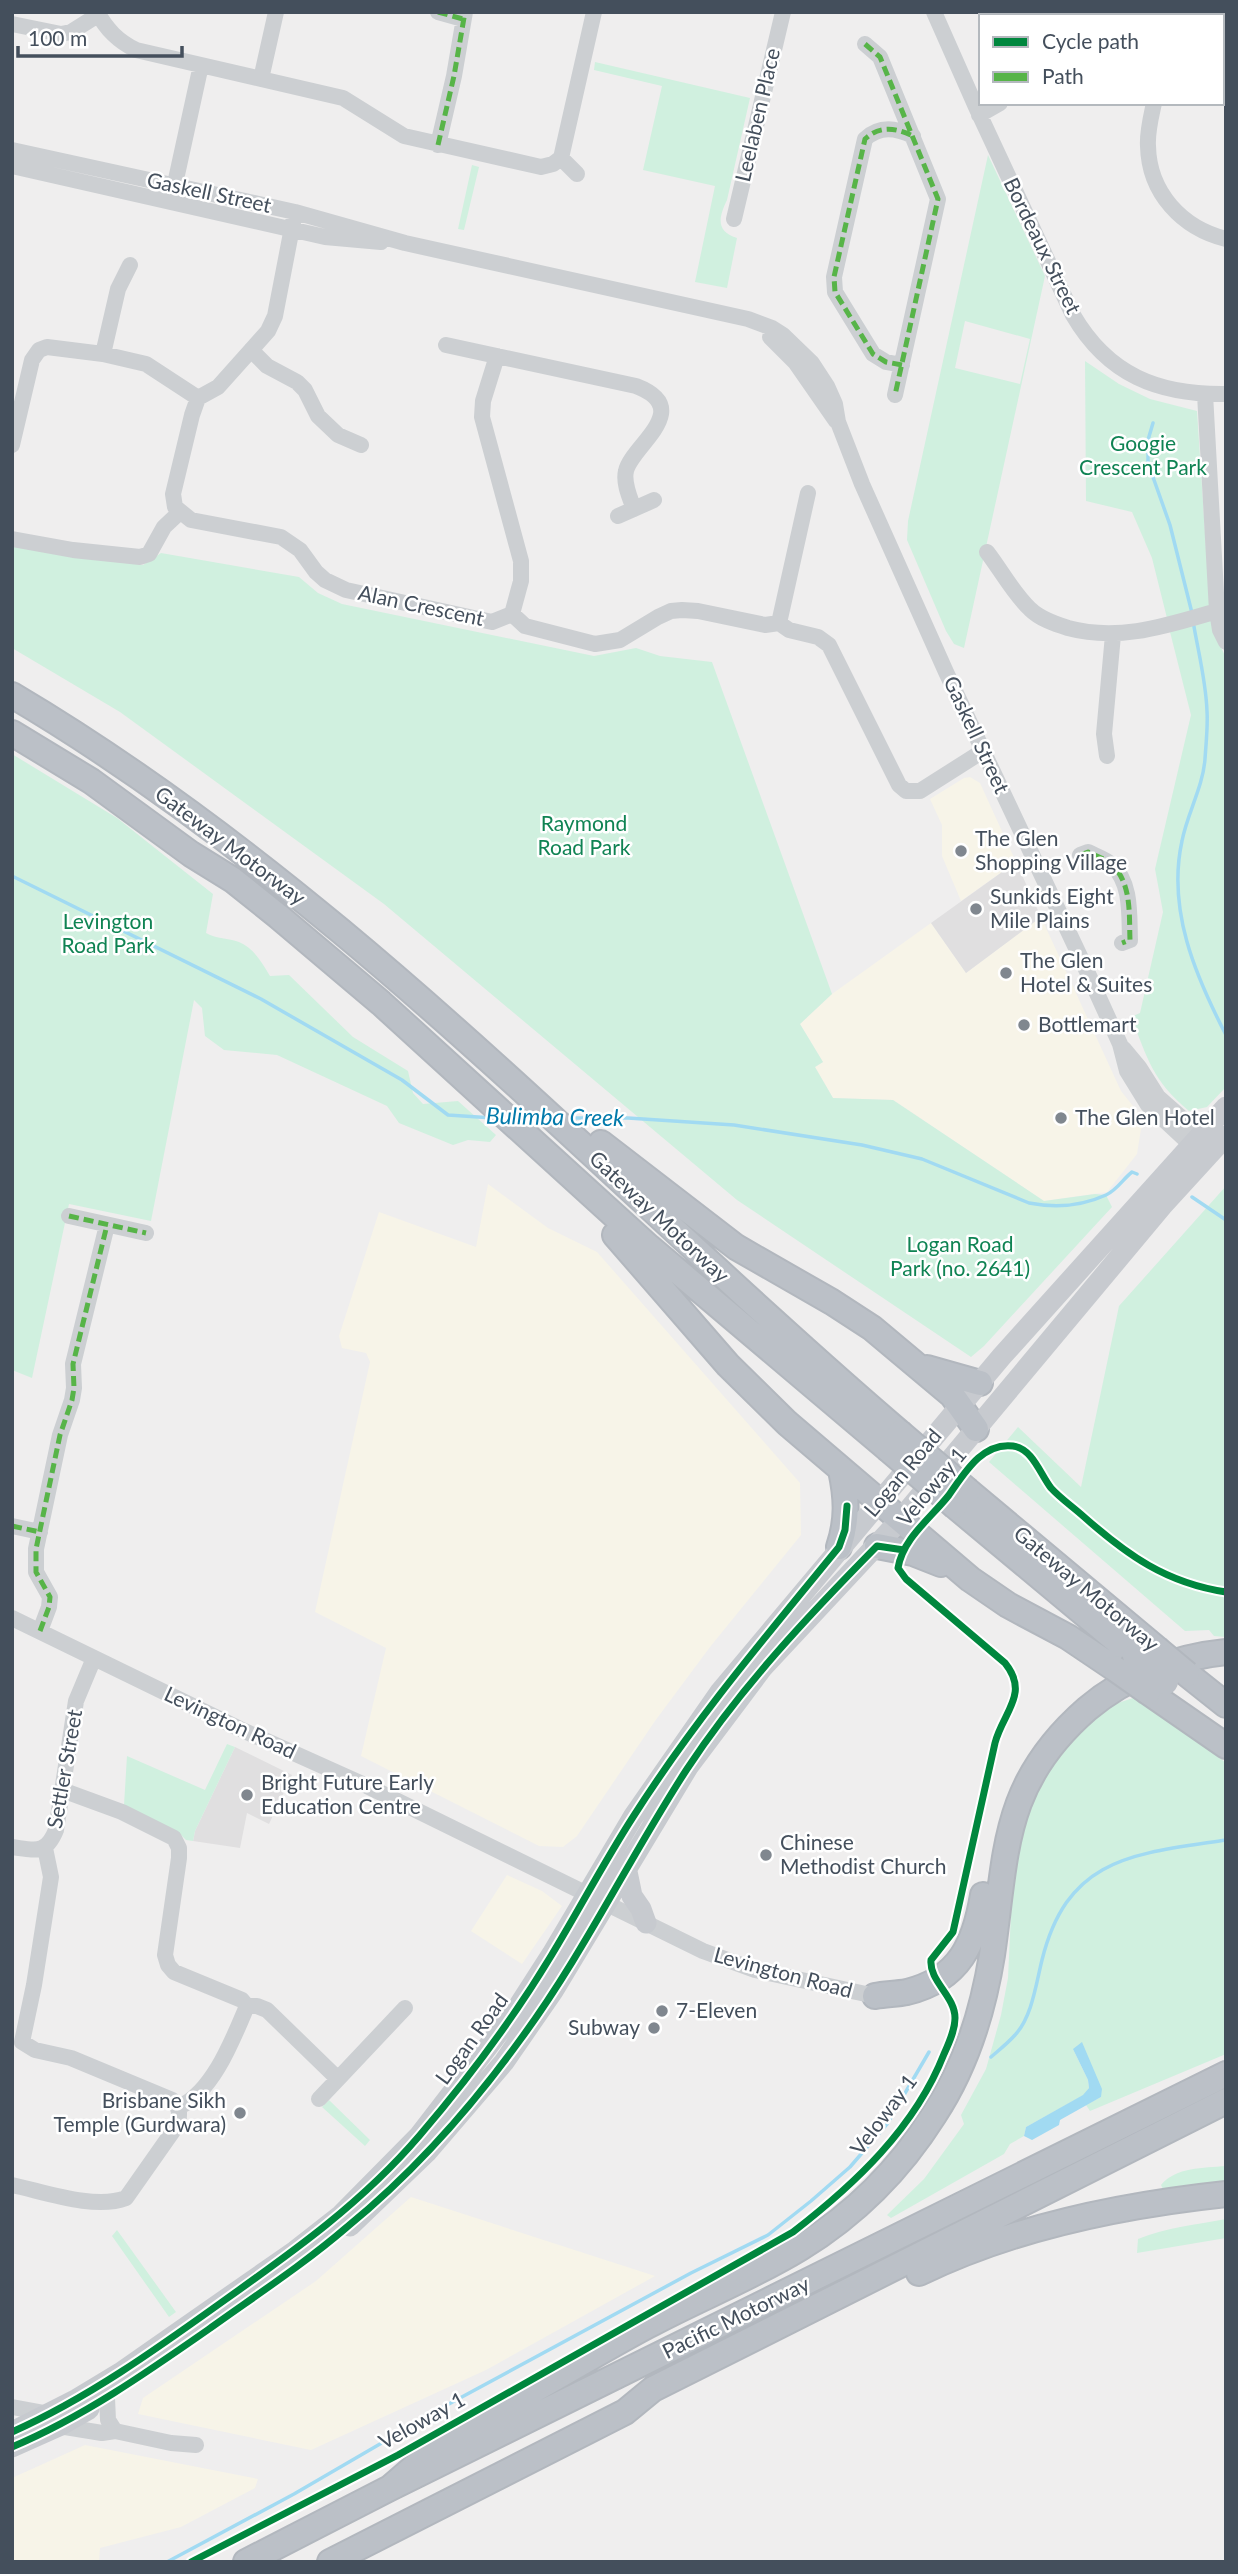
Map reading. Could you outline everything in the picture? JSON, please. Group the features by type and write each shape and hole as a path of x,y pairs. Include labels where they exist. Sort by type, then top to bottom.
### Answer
{"highway":[{"name":"Gateway Motorway","path":"12,695 123,765 275,877 413,993 531,1098 573,1129 894,1440"},
{"name":"Gateway Motorway","path":"12,733 91,781 191,854 233,880 332,961 479,1094 524,1142 649,1247 894,1440 1146,1652 1167,1682 1226,1730"},
{"path":"573,1129 726,1240 780,1274 850,1312 952,1395 976,1429"},
{"path":"524,1142 613,1234 756,1394 841,1470 952,1564 1008,1605 1068,1637 1114,1668 1167,1682 1226,1746"},
{"path":"920,1367 981,1383"},
{"path":"839,1547 847,1513 841,1470"},
{"path":"877,1546 913,1553 940,1564 952,1564"},
{"path":"390,2488 449,2439 650,2325 800,2248 852,2210 893,2171 934,2115 971,2039 986,1983 1003,1859 1020,1798 1055,1741 1098,1700 1118,1687 1168,1663 1226,1652"},
{"name":"Gateway Motorway","path":"1167,1682 1226,1705"},
{"path":"875,1996 908,1992 930,1983 954,1968 967,1952 978,1922 998,1819 1014,1783 1042,1740 1066,1714 1075,1706 1098,1700"},
{"name":"Pacific Motorway","path":"246,2562 1226,2074"},
{"name":"Pacific Motorway","path":"330,2562 625,2412 653,2389 1226,2101"},
{"path":"625,2412 657,2404 940,2263 1040,2227 1153,2204 1226,2194"}],"main road":[{"name":"Logan Road","path":"12,2447 193,2324 321,2231 372,2186 419,2136 491,2046 540,1973 596,1899 626,1867 688,1767 728,1711 789,1638 900,1520 1154,1214 1226,1107"},
{"name":"Logan Road","path":"12,2432 54,2420 107,2398 318,2251 402,2177 454,2122 510,2053 553,1992 633,1817 695,1726 750,1654 960,1406 1172,1166 1202,1143"},
{"path":"626,1867 632,1896 646,1923"}],"street":[{"path":"261,79 276,12"},
{"path":"438,12 464,15 454,76 438,145"},
{"path":"12,24 61,34 71,32 98,14 108,30 121,42 136,50 343,98 404,136 541,167 553,164 561,158 594,12"},
{"name":"Leelaben Place","path":"734,219 783,12"},
{"name":"Bordeaux Street","path":"934,12 979,115 1086,337 1101,353 1138,378 1178,392 1226,394"},
{"path":"865,44 880,57 938,199 895,395"},
{"path":"174,193 201,65"},
{"path":"979,115 996,105"},
{"path":"1154,105 1147,144 1150,167 1158,189 1181,217 1197,228 1226,239"},
{"path":"902,365 886,362 873,354 835,292 834,277 865,139 874,130 900,130 913,136"},
{"name":"Gaskell Street","path":"12,150 174,193 292,230 351,240 405,243"},
{"path":"561,158 577,174"},
{"name":"Gaskell Street","path":"12,166 295,212 405,243 738,317 772,328 797,346 827,386 862,484 1120,1044 1127,1071 1140,1096 1202,1143"},
{"path":"12,540 140,557 149,554 164,527 180,512 175,507 173,494 198,398 218,387 268,331 275,316 295,212"},
{"path":"103,354 118,289 130,265"},
{"path":"446,345 636,386 648,391 656,398 660,408 656,430 629,462 626,471 625,480 634,509"},
{"path":"12,445 33,360 39,351 56,346 146,364 198,398"},
{"path":"251,350 267,366 298,382 318,416 338,435 361,445"},
{"path":"497,356 483,401 482,417 521,561 522,582 512,614"},
{"path":"1205,394 1218,516 1217,611 1220,630 1226,642"},
{"path":"779,623 808,493"},
{"path":"618,516 654,500"},
{"name":"Alan Crescent","path":"180,512 191,520 282,537 300,550 325,580 346,590 492,622 512,614 525,626 595,644 620,640 658,617 682,610 765,625 779,623 789,630 818,637 829,645 899,785 906,791 914,793 932,784 983,751"},
{"path":"987,552 1028,607 1038,615 1076,630 1113,635 1217,611"},
{"path":"1107,755 1104,734 1113,635"},
{"path":"1080,855 1088,852 1116,869 1128,895 1130,940 1122,943"},
{"name":"Gaskell Street","path":"1120,1044 1158,1097 1202,1143"},
{"path":"69,1216 146,1233"},
{"path":"40,1632 50,1597 36,1572 36,1549 60,1435 72,1400 73,1364 107,1225"},
{"path":"12,1526 40,1532"},
{"name":"Levington Road","path":"12,1618 264,1740 367,1786 646,1923 739,1965 875,1996"},
{"name":"Settler Street","path":"12,1847 37,1850 45,1848 52,1840 56,1830 76,1701 94,1658"},
{"path":"62,1790 122,1812 174,1838 179,1847 179,1858 165,1955 168,1965 174,1972 242,2000 247,2006"},
{"path":"12,2185 95,2203 114,2203 126,2198 178,2124 179,2108 172,2101 71,2058 17,2043 34,1985 51,1877 45,1848"},
{"path":"247,2006 267,2010 338,2079"},
{"path":"179,2108 191,2102 224,2058 247,2006"},
{"path":"319,2099 405,2008"},
{"path":"107,2398 108,2420 115,2431"},
{"path":"12,2407 102,2433 115,2431 171,2443 195,2445"}],"shaded area":[{"path":"970,777 980,783 1016,862 961,901 942,856 942,825 930,799"},
{"path":"1016,862 1041,917 966,973 931,923"},
{"path":"1041,917 1121,1091 1151,1125 1141,1129 1137,1154 1107,1192 1044,1201 893,1100 833,1098 815,1067 823,1062 800,1024 832,994 931,923 966,973"},
{"path":"488,1184 548,1228 597,1252 800,1483 801,1535 710,1647 655,1721 577,1836 563,1847 539,1846 361,1756 386,1648 315,1612 370,1362 366,1353 342,1348 339,1336 379,1212 476,1247"},
{"name":"Bright Future Early Education Centre","path":"235,1747 292,1775 269,1824 247,1813 240,1848 193,1841 195,1831"},
{"path":"507,1875 542,1891 562,1906 522,1964 471,1931"},
{"path":"411,2197 655,2276 486,2370 311,2450 138,2414 143,2398 316,2281"},
{"path":"85,2445 258,2479 255,2488 181,2527 100,2548 99,2562 12,2562 12,2478"}],"green space":[{"path":"595,62 750,98 721,218 725,232 737,238 727,288 695,282 715,186 643,170 662,86 594,70"},
{"path":"988,155 1045,276 964,648 954,644 946,631 907,540 908,521","holes":["965,321 1030,339 1020,384 955,368"]},
{"path":"472,165 479,167 464,230 458,229"},
{"name":"Googie Crescent Park","path":"1085,361 1119,384 1150,399 1197,411 1210,609 1167,618 1152,558 1132,512 1086,501"},
{"name":"Raymond Road Park","path":"12,545 143,565 161,553 299,577 318,593 342,604 594,656 636,648 660,656 712,662 832,994 800,1024 823,1062 815,1067 833,1098 893,1100 1044,1201 1095,1194 1106,1195 1112,1207 971,1357 737,1200 384,904 120,712 12,648"},
{"path":"1212,616 1213,630 1226,658 1226,1087 1207,1107 1189,1111 1159,1079 1131,1017 1140,1013 1163,912 1155,869 1191,715 1169,628"},
{"name":"Levington Road Park","path":"12,754 117,818 213,894 206,933 249,948 270,976 289,975 353,1037 408,1071 413,1093 423,1104 458,1101 496,1135 490,1142 468,1140 453,1145 399,1123 387,1106 277,1055 224,1050 205,1036 202,1008 194,1000 151,1221 69,1204 32,1378 12,1370"},
{"path":"1226,1186 1226,1637 1214,1636 1209,1630 1185,1631 989,1462 1018,1427 1081,1487 1119,1306"},
{"path":"1139,1696 1226,1763 1226,2054 1090,2111 1086,2105 1101,2097 1073,2049 1088,2080 1089,2088 1084,2095 1026,2127 1024,2136 1010,2144 1004,2154 891,2218 887,2215 924,2179 964,2124 961,2115 986,2069 1008,1978 1014,1849 1033,1790 1094,1711"},
{"path":"227,1744 235,1747 195,1831 193,1841 186,1840 178,1832 124,1805 127,1756 205,1790"},
{"path":"329,2100 370,2140 365,2146 322,2107"},
{"path":"1226,2166 1226,2184 1168,2191 1161,2185 1182,2172"},
{"path":"1226,2219 1226,2238 1137,2253 1138,2239 1171,2229"},
{"path":"117,2230 176,2312 169,2317 112,2236"}],"water":[{"path":"1082,2042 1102,2089 1101,2097 1060,2120 1059,2125 1032,2140 1024,2136 1026,2127 1083,2095 1089,2088 1088,2080 1073,2049"}],"waterway":[{"path":"1153,423 1148,440 1148,463 1170,525 1192,613"},
{"path":"1193,621 1205,688 1207,735 1201,780 1182,841 1178,892 1181,916 1194,965 1226,1035"},
{"name":"Bulimba Creek","path":"12,876 261,999 402,1080 448,1115 493,1118"},
{"name":"Bulimba Creek","path":"522,1118 539,1118"},
{"name":"Bulimba Creek","path":"568,1118 628,1118 734,1125 862,1145 922,1159 1039,1205 1058,1206 1088,1202 1106,1195 1132,1172 1137,1174"},
{"name":"Bulimba Creek","path":"1192,1197 1226,1220"},
{"path":"991,2057 1015,2035 1026,2019 1054,1926 1069,1899 1087,1880 1109,1866 1134,1857 1226,1840"},
{"path":"167,2562 294,2494 447,2405 691,2273 768,2235 850,2167 887,2124 929,2052"}],"marked path":[{"path":"438,12 463,19"},
{"path":"438,145 465,12"},
{"path":"865,44 880,57 938,199 895,395"},
{"path":"902,365 886,362 873,354 835,292 834,277 865,139 876,131 888,129 913,136"},
{"path":"1080,855 1088,852 1107,861 1123,881 1128,900 1130,940 1122,943"},
{"path":"69,1216 146,1233"},
{"path":"40,1631 50,1597 36,1572 36,1549 60,1435 72,1400 73,1364 107,1225"},
{"path":"12,1526 40,1532"}],"cycle path":[{"name":"Veloway 1","path":"191,2562 398,2455 793,2232 860,2174 900,2130 932,2081 955,2023 954,2010 934,1975 931,1960 953,1932 995,1743 1015,1694 1012,1674 1005,1663 906,1579 898,1568 912,1538 975,1461 983,1454 1002,1446 1020,1448 1031,1457 1055,1492 1132,1555 1185,1582 1226,1592"},
{"path":"12,2432 94,2389 275,2264 351,2204 420,2135 521,2003 656,1781 732,1679 839,1547 845,1530 847,1506"},
{"path":"12,2447 89,2408 209,2329 331,2241 418,2162 481,2091 543,2008 687,1769 730,1709 801,1626 877,1546 904,1550"}],"place":[{"name":"The Glen Shopping Village","path":"961,851"},
{"name":"Sunkids Eight Mile Plains","path":"976,909"},
{"name":"The Glen Hotel & Suites","path":"1006,973"},
{"name":"Bottlemart","path":"1024,1025"},
{"name":"The Glen Hotel","path":"1061,1118"},
{"name":"Bright Future Early Education Centre","path":"247,1795"},
{"name":"Chinese Methodist Church","path":"766,1855"},
{"name":"7-Eleven","path":"662,2011"},
{"name":"Subway","path":"654,2028"},
{"name":"Brisbane Sikh Temple (Gurdwara)","path":"240,2113"}],"park label":[{"name":"Logan Road Park (no. 2641)","path":"960,1257"}]}
